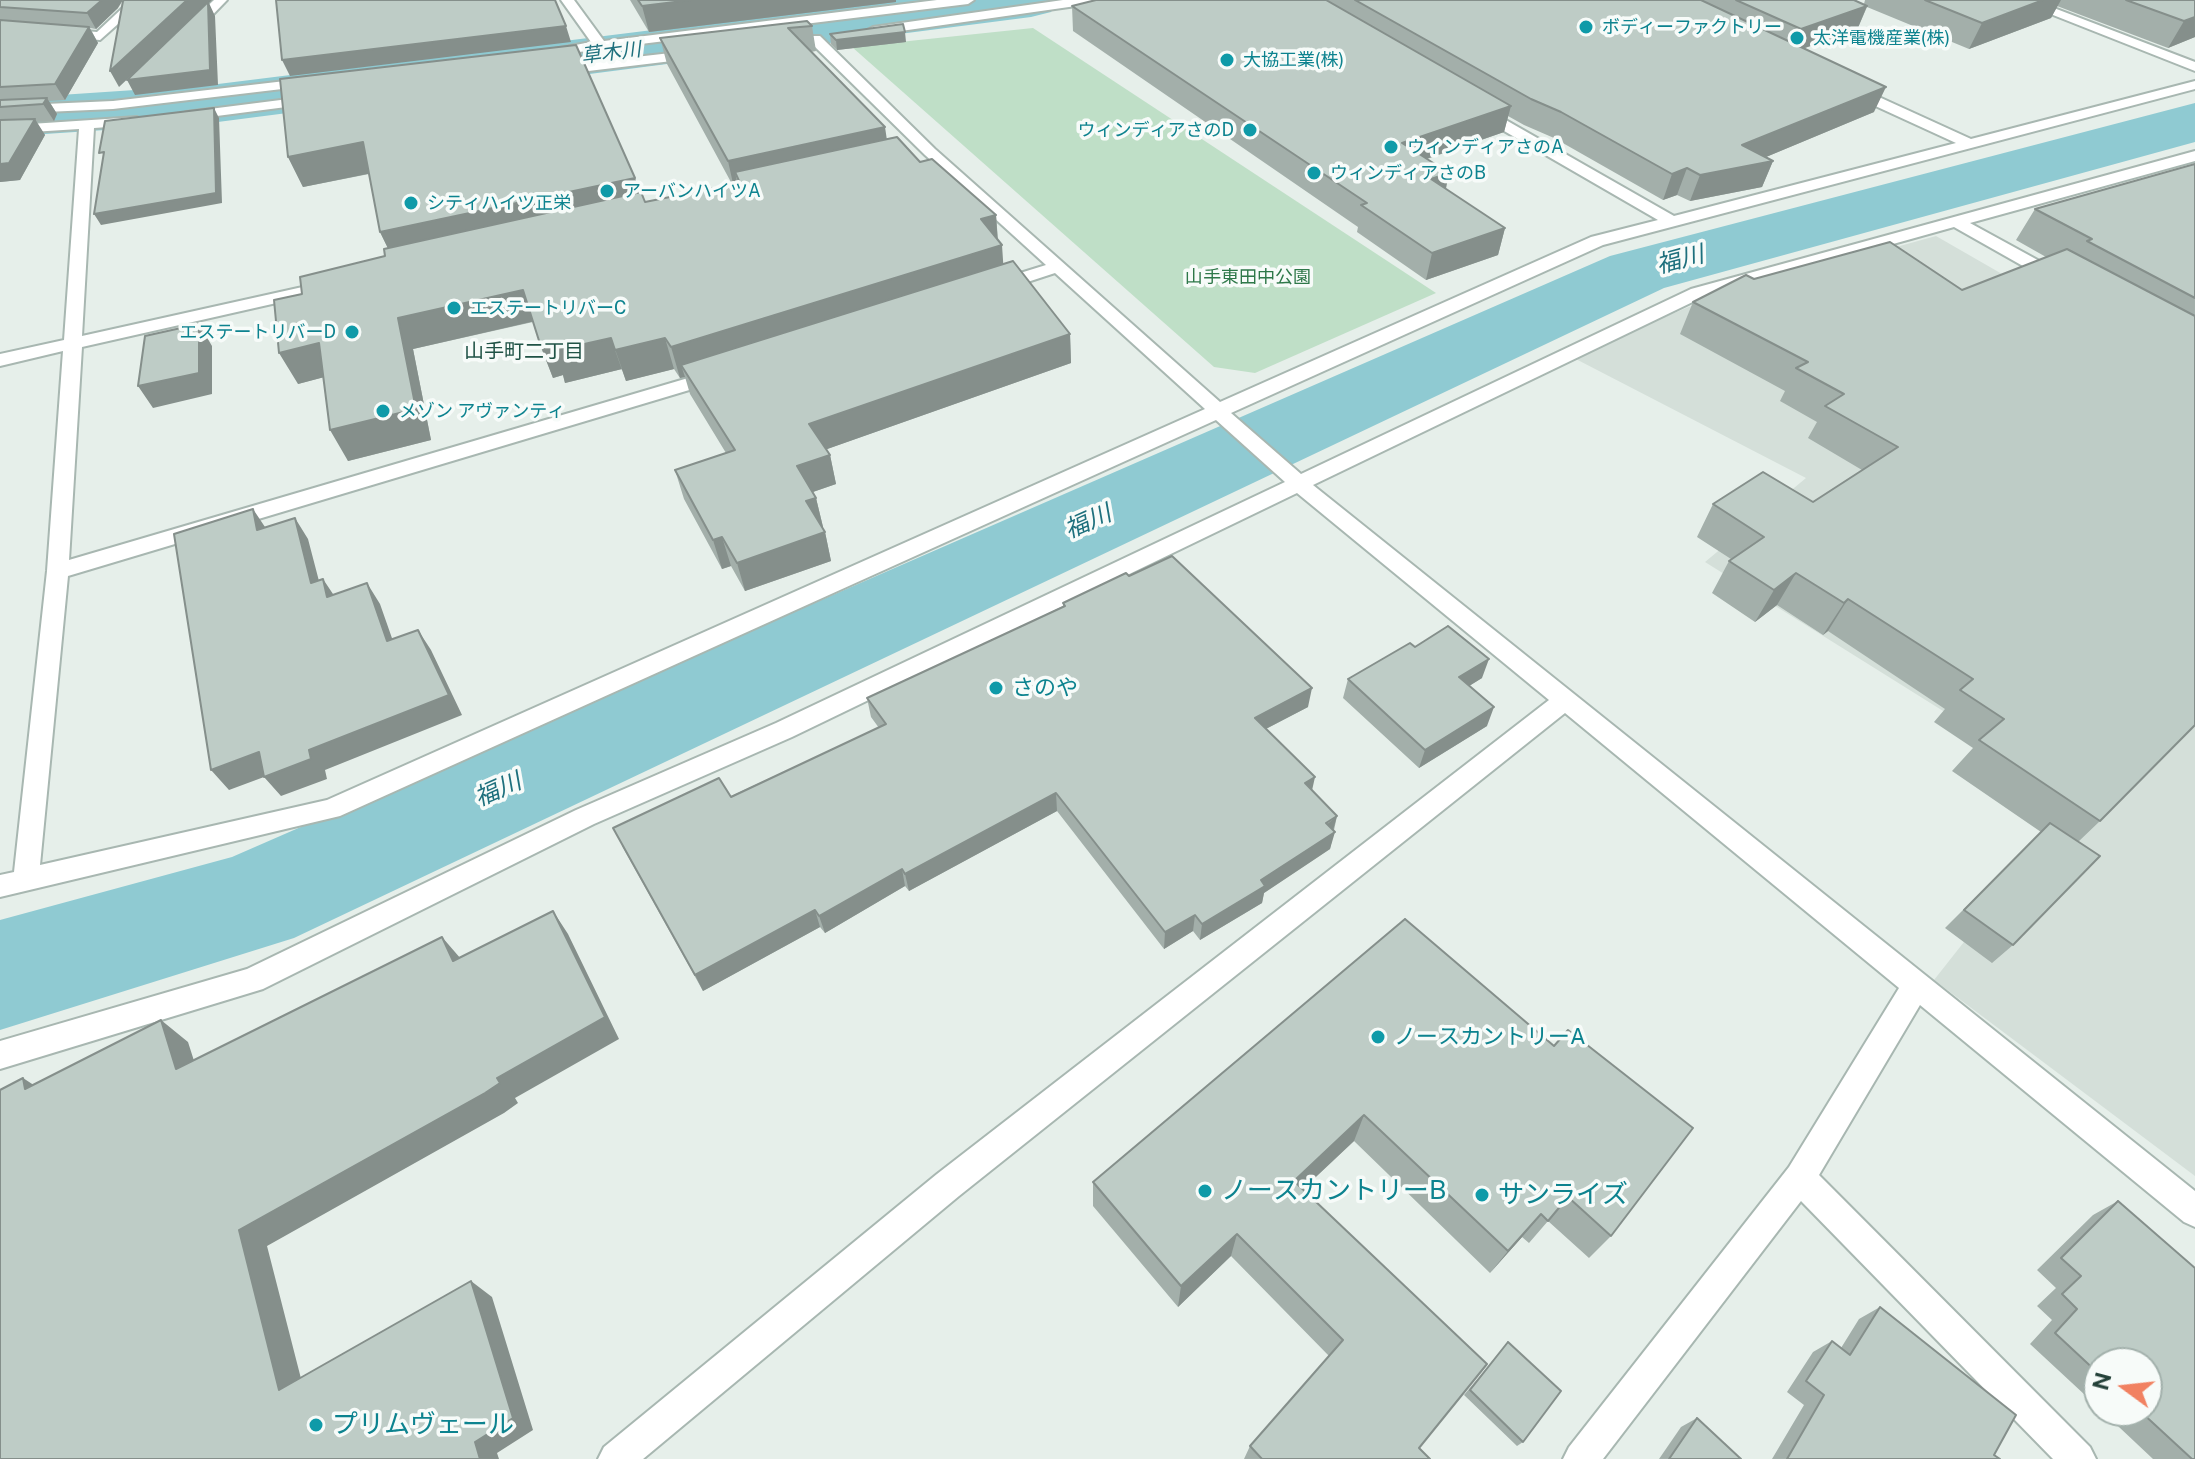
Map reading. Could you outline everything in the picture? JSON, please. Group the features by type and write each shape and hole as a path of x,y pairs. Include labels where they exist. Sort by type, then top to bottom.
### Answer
{"street":[{"path":"0,28 100,36 139,0"},
{"path":"178,42 221,0"},
{"path":"567,0 604,55"},
{"path":"544,72 604,55 971,7 1090,0"},
{"path":"2021,0 2195,67"},
{"path":"859,33 971,7"},
{"path":"815,39 922,154 1060,266 1292,476 2195,1211"},
{"path":"538,53 711,52"},
{"path":"0,110 113,105 320,81"},
{"path":"113,105 134,84"},
{"path":"1839,84 1966,142"},
{"path":"0,886 331,809 1227,417 1597,241 1966,142 2195,85"},
{"path":"166,118 324,99"},
{"path":"1460,99 1670,220"},
{"path":"0,130 150,120"},
{"path":"26,878 58,571 87,126"},
{"path":"0,1055 253,980 585,817 784,730 1292,476 1697,293 2195,156"},
{"path":"1956,222 2076,288"},
{"path":"969,295 1060,266"},
{"path":"0,360 346,282"},
{"path":"58,571 741,368"},
{"path":"616,1459 948,1185 1567,699"},
{"path":"1581,1459 1800,1178 1916,985"},
{"path":"1800,1178 2078,1459"}],"shaded area":[{"path":"1936,236 2195,385 2195,1176 1934,980 2079,796 1705,562 1806,478 1570,356 1708,299"}],"green space":[{"name":"山手東田中公園","path":"1033,28 1436,293 1255,373 1214,367 852,47"}],"building":[{"path":"0,0 102,0 87,13 0,7"},
{"path":"187,0 110,71 123,1"},
{"path":"276,0 555,0 566,26 282,60"},
{"path":"638,0 691,0 642,6"},
{"path":"1096,0 1326,0 1511,106 1402,143 1449,173 1431,179 1505,228 1432,253 1361,205 1367,203 1072,6"},
{"path":"1355,0 1701,0 1886,87 1742,145 1773,161 1700,175 1687,168 1672,174"},
{"path":"1736,0 1854,0 1867,6 1801,29"},
{"path":"1925,0 2043,0 1982,23"},
{"path":"2126,0 2195,0 2195,17 2184,21"},
{"path":"208,2 210,70 127,80"},
{"path":"0,20 89,27 55,84 0,87"},
{"path":"807,21 812,26 788,28 885,127 728,161 660,38"},
{"path":"903,24 905,32 836,40 830,34"},
{"path":"576,45 635,178 380,232 363,142 288,157 280,79"},
{"path":"47,98 43,104 0,107 0,100"},
{"path":"214,108 216,193 94,214 104,152 99,153 105,121"},
{"path":"35,119 9,163 0,164 0,120"},
{"path":"897,137 920,162 932,159 996,215 981,219 1002,245 671,347 665,338 615,350 611,338 553,351 551,344 541,347 523,290 398,318 416,409 330,430 319,343 279,353 274,300 302,294 300,277 385,256 384,249 641,192 645,202 740,183 735,172"},
{"path":"2195,164 2195,298 2087,241 2092,239 2035,209"},
{"path":"1890,242 1962,290 2067,249 2195,316 2195,725 2100,821 1979,740 2004,719 1960,690 1973,679 1848,599 1844,603 1796,573 1774,590 1729,561 1764,537 1713,504 1763,472 1813,502 1898,447 1825,406 1844,394 1796,368 1808,362 1693,302 1746,275 1754,279"},
{"path":"1013,261 1070,334 809,424 830,455 797,466 816,498 806,501 825,532 737,563 722,537 713,540 675,470 735,450 681,365"},
{"path":"199,324 199,373 138,386 145,336"},
{"path":"253,509 257,530 295,518 311,583 323,579 327,597 367,583 387,641 418,630 449,695 309,750 311,759 264,777 259,752 211,770 174,534"},
{"path":"1172,556 1312,688 1255,718 1315,777 1305,783 1337,816 1326,823 1335,832 1261,880 1265,886 1202,924 1195,915 1165,932 1056,793 905,874 902,869 819,916 815,910 695,975 613,828 719,778 731,797 886,724 867,698 1065,606 1063,603 1126,573 1129,576"},
{"path":"1448,626 1489,659 1459,677 1494,707 1425,750 1348,679 1410,643 1415,647"},
{"path":"2050,823 2100,856 2013,945 1964,910"},
{"path":"553,911 605,1017 497,1078 500,1083 485,1093 239,1230 279,1390 471,1281 513,1418 475,1442 480,1459 0,1459 0,1090 23,1078 25,1089 161,1020 176,1069 442,937 453,961"},
{"path":"1405,919 1554,1046 1568,1030 1693,1128 1611,1236 1568,1197 1548,1221 1541,1214 1508,1251 1364,1115 1294,1181 1487,1364 1419,1448 1430,1459 1262,1459 1250,1446 1343,1340 1237,1234 1181,1286 1093,1182"},
{"path":"2118,1201 2195,1268 2195,1459 2157,1427 2163,1427 2163,1347 2083,1347 2083,1359 2055,1333 2077,1309 2062,1294 2081,1276 2061,1258"},
{"path":"1880,1307 2016,1415 1994,1455 2000,1459 1787,1459 1824,1395 1806,1381 1832,1341 1850,1355"},
{"path":"1508,1342 1561,1391 1523,1442 1470,1390"},
{"path":"1697,1418 1741,1459 1669,1459"}],"waterway":[{"name":"草木川","path":"0,118 210,104 1031,0"},
{"name":"福川","path":"0,975 252,902 1637,272 2195,122"}],"place":[{"name":"ボディーファクトリー","path":"1586,27"},
{"name":"太洋電機産業(株)","path":"1797,38"},
{"name":"大協工業(株)","path":"1227,60"},
{"name":"ウィンディアさのD","path":"1250,130"},
{"name":"ウィンディアさのA","path":"1391,147"},
{"name":"ウィンディアさのB","path":"1314,173"},
{"name":"アーバンハイツA","path":"607,191"},
{"name":"シティハイツ正栄","path":"411,203"},
{"name":"エステートリバーC","path":"454,308"},
{"name":"エステートリバーD","path":"352,332"},
{"name":"メゾン アヴァンティ","path":"383,411"},
{"name":"さのや","path":"996,688"},
{"name":"ノースカントリーA","path":"1378,1037"},
{"name":"ノースカントリーB","path":"1205,1191"},
{"name":"サンライズ","path":"1482,1195"},
{"name":"プリムヴェール","path":"316,1425"}],"district":[{"name":"山手町二丁目","path":"524,352"}]}
